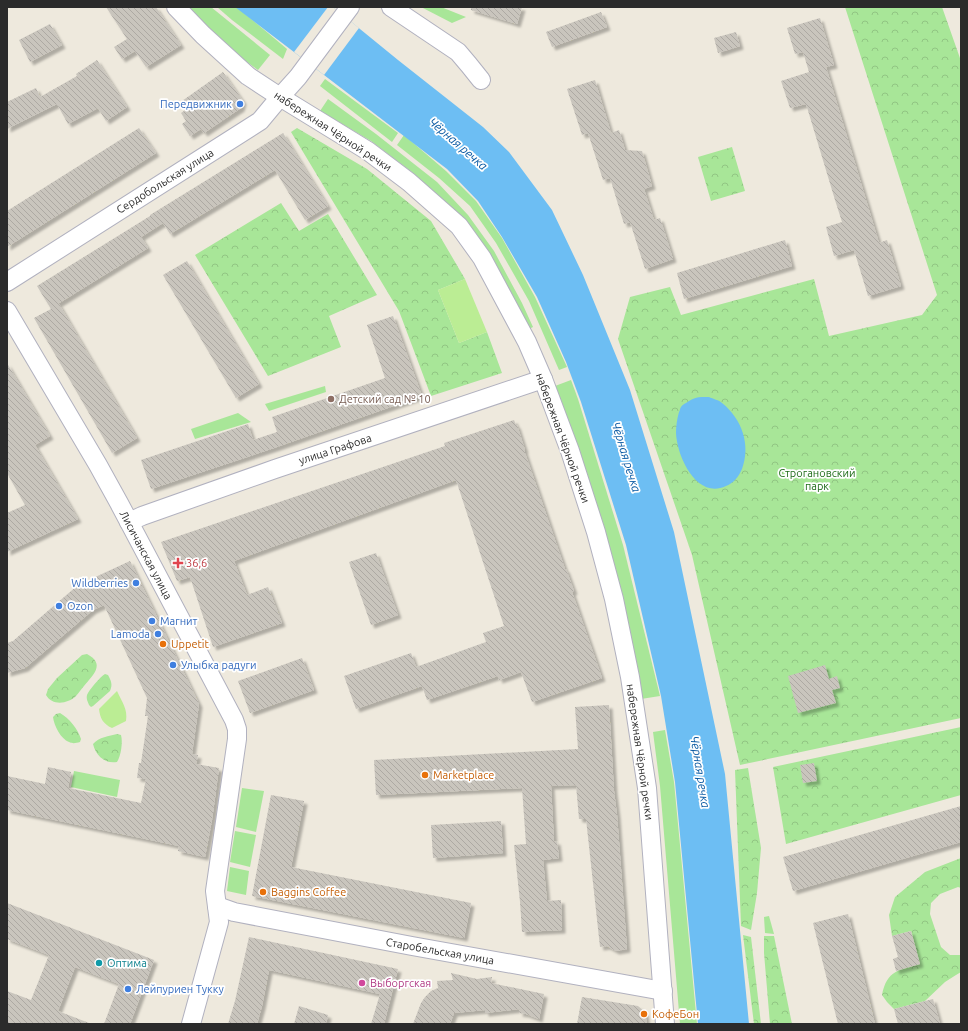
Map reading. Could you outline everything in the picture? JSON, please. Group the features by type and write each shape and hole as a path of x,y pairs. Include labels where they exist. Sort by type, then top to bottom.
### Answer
{"street":[{"name":"набережная Чёрной речки","path":"176,7 203,35 248,76 368,152 409,182 459,226 482,258 527,342 543,379 570,451 596,532 614,599 630,677 647,788 665,1024"},
{"path":"391,7 458,52 470,64 481,80"},
{"name":"Сердобольская улица","path":"7,282 258,122 298,77 348,11"},
{"name":"Лисичанская улица","path":"7,311 98,465 234,720 237,729 236,747 216,891 219,922 191,1024"},
{"name":"улица Графова","path":"129,522 142,516 275,469 543,379"},
{"name":"Старобельская улица","path":"217,906 234,912 663,991"}],"green space":[{"path":"184,7 211,7 270,55 258,70 230,50"},
{"path":"217,7 237,7 287,49 283,59 232,20"},
{"path":"421,7 441,7 466,17 452,23"},
{"name":"Строгановский парк","path":"845,7 942,7 961,61 961,718 740,765 692,555 618,339 630,297 670,287 681,315 814,279 829,336 922,315 937,295"},
{"path":"325,79 398,133 392,142 320,86"},
{"path":"328,99 376,134 437,182 468,215 494,251 533,327 529,329 464,219 413,173 371,141 320,111"},
{"path":"297,128 367,169 431,221 465,279 438,290 459,343 487,332 502,373 431,396 399,311 291,132"},
{"path":"404,135 446,171 476,201 502,238 535,297 567,367 559,370 529,301 496,243 470,206 439,178 397,145"},
{"path":"732,147 745,191 711,201 698,157"},
{"path":"281,203 299,231 328,214 377,295 329,316 341,347 268,376 195,255"},
{"path":"465,279 487,332 459,343 438,290"},
{"path":"571,380 623,545 660,696 641,699 555,386"},
{"path":"325,386 326,392 269,411 265,404"},
{"path":"238,413 251,422 195,439 191,429"},
{"path":"87,654 93,658 97,666 94,674 77,695 69,701 60,703 49,699 46,695 48,689 57,678 82,655"},
{"path":"105,674 108,675 111,681 110,691 91,707 87,700 87,695"},
{"path":"117,691 123,702 126,721 112,728 106,725 102,720 99,709"},
{"path":"60,713 70,721 80,735 80,742 70,743 56,728 53,717"},
{"path":"961,727 961,795 786,844 773,767"},
{"path":"665,730 674,782 697,1024 680,1024 660,786 653,732"},
{"path":"117,734 121,735 121,753 117,762 109,762 96,752 93,744 101,738"},
{"path":"748,768 761,848 757,893 751,930 741,926 735,770"},
{"path":"74,771 120,780 117,797 71,787"},
{"path":"242,788 264,791 256,832 236,827"},
{"path":"235,831 256,835 250,867 230,862"},
{"path":"961,858 961,888 958,887 940,894 931,903 930,914 941,947 950,955 961,955 961,972 945,982 925,1001 894,1009 882,995 887,980 895,972 920,964 911,931 892,936 889,915 895,897 925,872"},
{"path":"230,867 249,871 246,895 227,891"},
{"path":"769,916 774,934 765,933 764,917"},
{"path":"743,935 751,937 761,1024 754,1024"},
{"path":"764,936 774,936 792,1024 770,1024"}],"water":[{"name":"Чёрная речка","path":"235,7 333,7 483,127 509,152 552,210 583,275 630,390 674,532 725,774 749,1024 698,1024 675,782 661,696 626,545 581,402 566,362 537,297 502,237 478,201 447,169"},
{"path":"709,397 718,400 729,409 743,433 745,442 745,460 739,474 729,485 716,489 706,487 690,474 680,453 676,433 676,425 680,408 694,398"}],"pier":[{"path":"328,7 333,7 359,28 324,75 294,52"}],"building":[{"path":"106,7 156,7 181,45 146,67 135,51 122,59 114,47 127,39"},
{"path":"471,7 522,7 517,24 471,10"},
{"path":"601,12 607,27 552,47 546,32"},
{"path":"820,18 834,65 826,67 879,243 887,240 901,286 868,296 854,250 834,256 826,227 842,222 806,104 790,108 781,81 809,72 803,52 795,54 787,28"},
{"path":"50,24 62,45 30,62 19,40"},
{"path":"736,32 740,46 718,53 714,38"},
{"path":"97,60 127,107 106,121 98,108 68,124 57,104 7,129 7,102 36,88 40,97 77,76 76,74"},
{"path":"223,72 243,101 241,108 204,133 201,129 190,136 182,124 186,121 181,113 187,109 182,101"},
{"path":"595,80 611,133 619,130 625,150 642,151 652,186 644,189 654,220 660,218 673,259 645,269 630,222 624,224 610,178 603,180 588,133 582,135 567,89"},
{"path":"139,128 156,153 7,247 7,211"},
{"path":"283,133 328,206 305,220 275,170 170,234 163,223 141,237 148,248 56,305 59,304 137,438 112,453 34,318 51,309 37,286"},
{"path":"785,240 792,266 684,299 677,273"},
{"path":"187,261 259,384 236,398 163,275"},
{"path":"393,316 422,396 151,489 141,460 248,424 253,440 277,432 272,417 385,378 367,325"},
{"path":"7,363 50,436 35,445 78,519 7,552 7,513 25,505 7,473"},
{"path":"514,420 517,425 524,450 565,569 574,591 572,592 602,678 532,702 521,672 499,680 498,676 427,700 422,686 356,709 344,676 411,653 416,667 486,642 483,633 504,626 456,480 234,561 247,595 268,587 282,623 213,647 190,577 177,581 161,542 445,446 444,443"},
{"path":"376,553 398,615 371,625 349,562"},
{"path":"130,561 199,704 192,754 198,755 196,764 219,768 205,857 178,851 179,846 7,810 7,776 45,784 48,767 71,772 68,788 141,803 146,779 137,778 139,763 141,763 148,716 145,716 147,698 104,605 93,610 25,668 7,673 7,643 13,641 78,585"},
{"path":"302,658 314,690 250,713 238,681"},
{"path":"825,665 829,679 837,676 840,688 832,690 836,703 798,713 788,676"},
{"path":"609,705 614,791 627,949 616,951 607,946 600,947 586,819 579,819 576,785 551,786 554,842 557,841 559,858 543,860 547,901 561,900 562,930 522,932 514,845 526,844 522,788 376,795 374,760 578,749 575,707"},
{"path":"814,763 817,781 803,783 800,765"},
{"path":"271,795 304,801 291,867 471,903 464,938 252,896"},
{"path":"961,806 961,842 793,891 783,857"},
{"path":"501,821 503,853 433,858 431,825"},
{"name":"Оптима","path":"7,903 154,960 130,1024 104,1024 119,984 75,967 58,1011 89,1024 7,1024 7,991 31,1000 49,955 7,939"},
{"path":"848,914 875,1024 838,1024 813,923"},
{"path":"911,931 920,964 896,971 893,959 898,957 892,936"},
{"name":"Выборгская","path":"249,937 398,969 384,1024 371,1024 380,994 269,970 257,1024 228,1024 235,1001"},
{"path":"451,973 477,979 492,977 491,983 544,994 539,1019 519,1013 520,1009 485,1013 485,1010 454,1013 450,1024 413,1024 421,1003 425,997 431,991 438,988 437,981 453,980"},
{"path":"582,997 638,1006 645,1012 647,1024 577,1024"},
{"path":"933,999 940,1024 898,1024 894,1009"},
{"path":"299,1006 328,1015 326,1024 294,1024"}],"place":[{"name":"Передвижник","path":"240,104"},
{"name":"Детский сад № 10","path":"331,399"},
{"name":"36,6","path":"178,563"},
{"name":"Wildberries","path":"136,583"},
{"name":"Ozon","path":"59,606"},
{"name":"Магнит","path":"152,621"},
{"name":"Lamoda","path":"158,634"},
{"name":"Uppetit","path":"163,644"},
{"name":"Улыбка радуги","path":"173,665"},
{"name":"Marketplace","path":"425,775"},
{"name":"Baggins Coffee","path":"263,892"},
{"name":"Оптима","path":"99,963"},
{"name":"Выборгская","path":"362,983"},
{"name":"Лейпуриен Тукку","path":"128,989"},
{"name":"КофеБон","path":"644,1014"}]}
